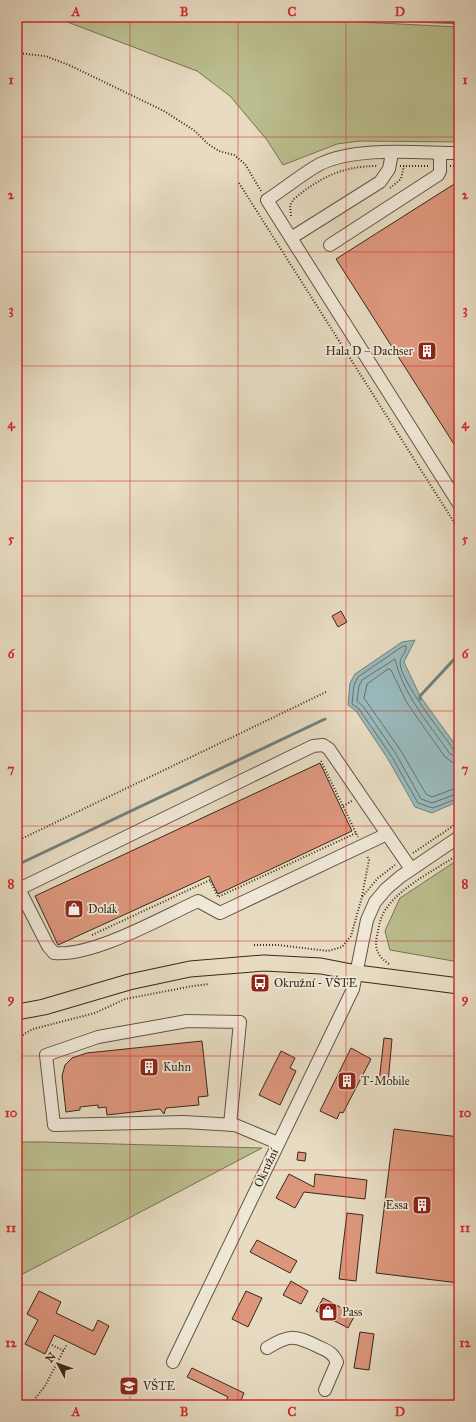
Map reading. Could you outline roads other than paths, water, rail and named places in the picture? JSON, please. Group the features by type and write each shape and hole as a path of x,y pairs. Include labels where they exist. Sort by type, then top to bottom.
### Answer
{"main road":[{"path":"17,1012 44,1007 129,982 190,969 264,963 321,966 357,973 459,986"},
{"path":"17,1006 83,995"},
{"path":"17,1025 44,1007"}],"street":[{"path":"459,152 361,153 342,156 320,164 267,200 296,235 459,504"},
{"path":"296,235 380,182 386,176 392,153"},
{"path":"330,245 438,175 440,171 440,153"},
{"path":"387,834 220,913 198,901 96,948 65,954 54,953 48,946 19,889 313,746 322,745 329,749 411,869"},
{"name":"Okružní","path":"173,1362 353,989 367,920 375,902 386,889 411,869 459,837"},
{"path":"230,1125 240,1022 187,1021 98,1037 46,1055 54,1125 184,1122 230,1125 235,1125 278,1143"},
{"path":"267,1348 279,1341 299,1337 333,1354 337,1362 324,1390"}],"water":[{"path":"415,640 404,662 420,696 459,750 459,801 432,813 415,807 388,759 356,711 348,705 350,683 355,674 402,642"}],"waterway":[{"path":"331,17 459,23"},
{"path":"420,699 420,696 459,654"},
{"path":"17,865 325,719"}],"place":[{"name":"Hala D – Dachser","path":"427,351"},
{"name":"Dolák","path":"74,909"},
{"name":"Okružní - VŠTE","path":"260,983"},
{"name":"Kuhn","path":"149,1067"},
{"name":"T-Mobile","path":"347,1081"},
{"name":"Essa","path":"422,1205"},
{"name":"Pass","path":"328,1312"},
{"name":"VŠTE","path":"129,1386"}]}
